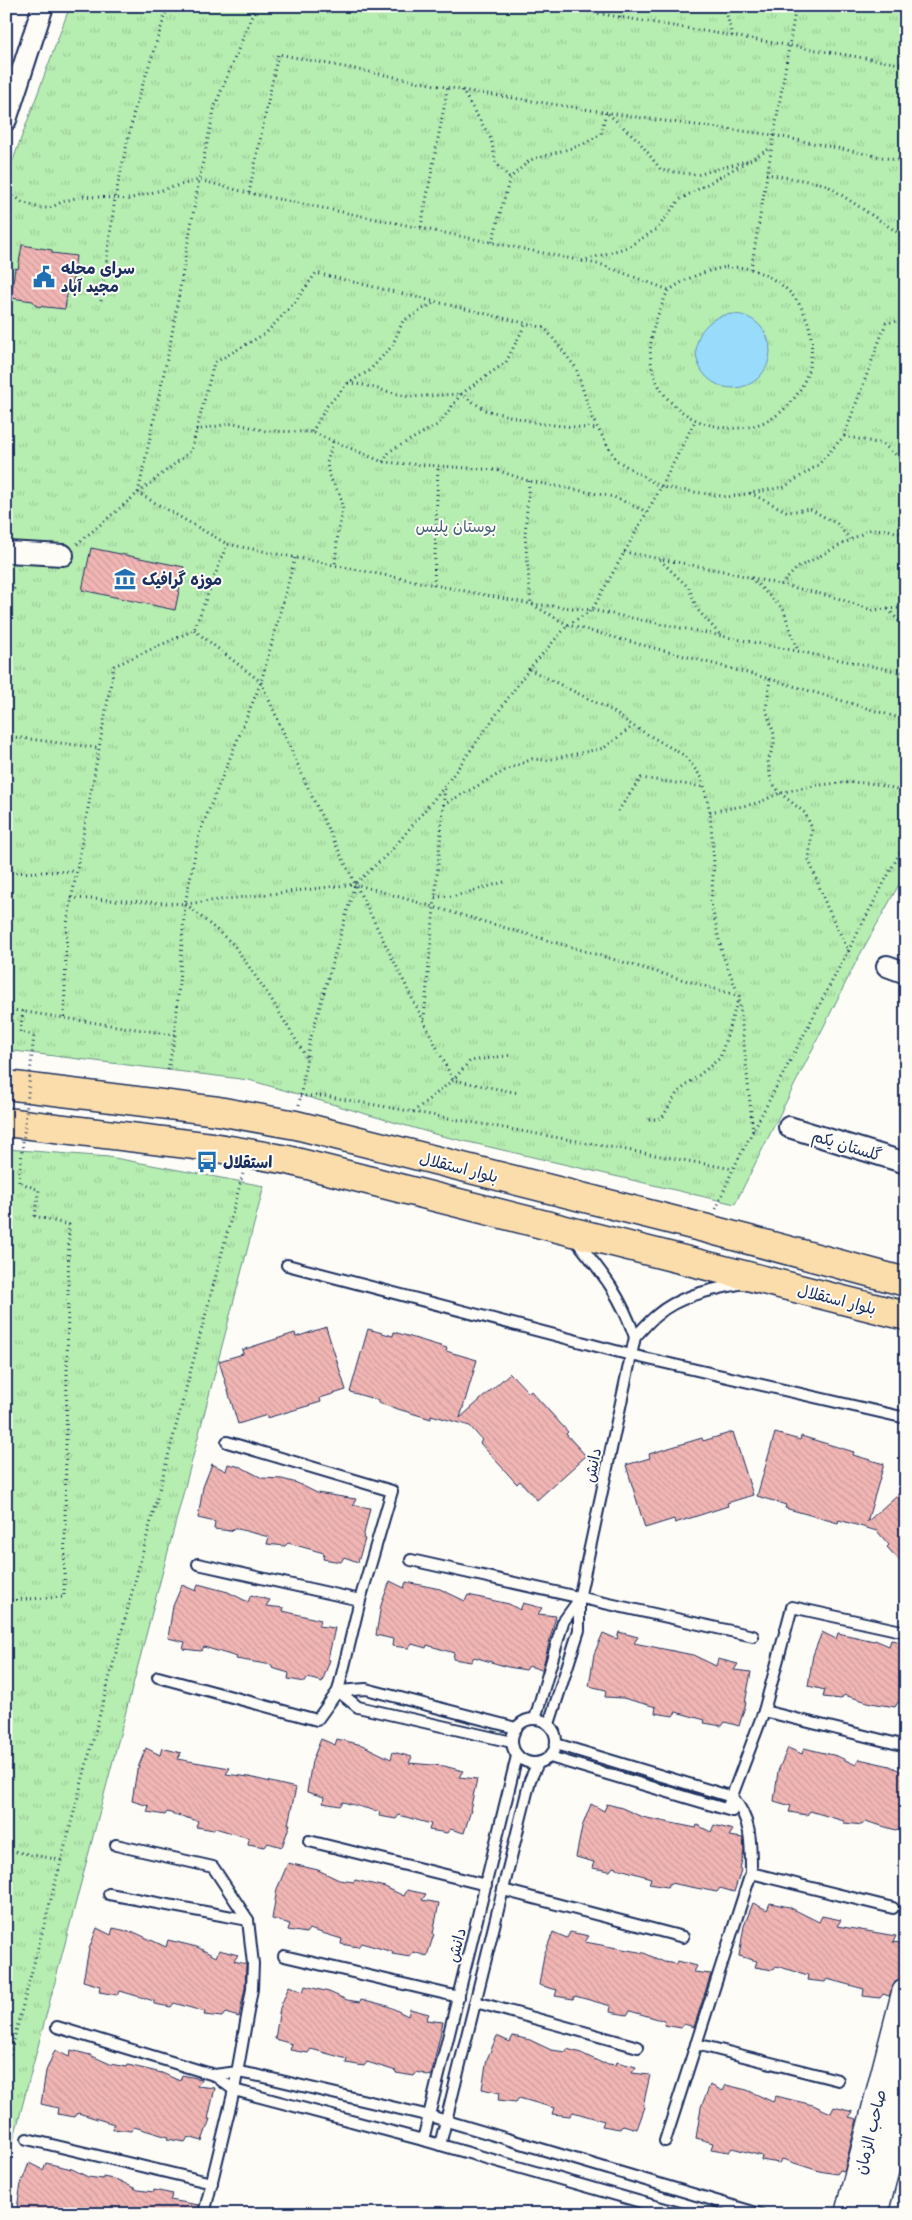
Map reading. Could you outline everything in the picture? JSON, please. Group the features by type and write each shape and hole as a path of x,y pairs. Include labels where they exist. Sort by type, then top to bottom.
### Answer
{"main road":[{"name":"بلوار استقلال","path":"6,1085 218,1112 296,1125 708,1229 906,1282"},
{"name":"بلوار استقلال","path":"6,1122 212,1147 297,1162 906,1316"},
{"name":"صاحب الزمان","path":"849,2214 906,1992"},
{"name":"صاحب الزمان","path":"873,2214 906,2089"}],"street":[{"path":"6,120 43,6"},
{"path":"6,552 63,556"},
{"path":"887,966 906,973"},
{"name":"گلستان یکم","path":"789,1127 906,1163"}],"lane":[{"path":"568,1231 607,1278 625,1310 635,1337 658,1314 678,1302 709,1291 760,1280"},
{"path":"287,1265 631,1355 906,1418"},
{"name":"دانش","path":"549,1724 579,1630 579,1599 635,1337"},
{"path":"158,1677 317,1720 338,1691 360,1600 392,1492 227,1442"},
{"path":"411,1560 579,1599 753,1636"},
{"path":"198,1564 360,1600"},
{"name":"دانش","path":"536,1719 563,1622 579,1599"},
{"path":"727,1809 764,1711 792,1607 906,1632"},
{"path":"338,1691 366,1689 516,1728"},
{"path":"338,1691 358,1707 512,1742"},
{"path":"764,1711 906,1746"},
{"path":"536,1719 549,1724 553,1730 556,1744 550,1757 538,1763 530,1763 517,1756 512,1742 516,1728 522,1723 536,1719"},
{"path":"556,1744 732,1797 743,1812 751,1835 751,1873 665,2141"},
{"name":"دانش","path":"424,2140 517,1756"},
{"path":"550,1757 743,1812"},
{"name":"دانش","path":"440,2145 530,1780 538,1763"},
{"path":"309,1841 486,1885"},
{"path":"116,1845 213,1867 248,1920 253,1964 252,1989 238,2072 204,2214"},
{"path":"751,1873 892,1908"},
{"path":"503,1890 682,1937"},
{"path":"108,1894 248,1920"},
{"path":"284,1956 459,1997"},
{"path":"476,2002 638,2047"},
{"path":"57,2027 214,2075 234,2090 424,2140 682,2214"},
{"path":"696,2044 838,2080"},
{"path":"214,2075 238,2072 430,2116 760,2214"},
{"path":"27,2140 212,2183"}],"path":[{"path":"101,301 115,198 134,112 168,6"},
{"path":"138,493 170,345 198,180 215,106 256,6"},
{"path":"554,6 906,65"},
{"path":"620,17 621,6"},
{"path":"725,6 732,36"},
{"path":"751,269 796,6"},
{"path":"249,193 278,54 461,90 773,135 906,162"},
{"path":"420,227 448,87"},
{"path":"461,90 491,139 496,163 510,178"},
{"path":"606,112 638,140 661,170 696,175 749,160"},
{"path":"492,242 510,178 530,160 582,145 601,134 606,112"},
{"path":"582,261 628,247 657,229 679,200 771,148"},
{"path":"766,174 825,184 906,238"},
{"path":"6,189 22,202 39,208 50,208 82,196 128,198 198,180 249,193 602,265 669,290"},
{"path":"726,267 751,269 776,280 796,298 809,322 813,349 808,376 794,399 774,417 749,427 721,429 695,421 673,405 662,390 657,382 650,355 652,327 669,290 702,272 726,267"},
{"path":"63,556 191,451 214,363 266,333 295,302 316,273 545,328 576,368 592,418 616,460 661,487 728,497 784,487 818,465 844,436 886,323 906,320"},
{"path":"312,432 327,406 348,383 368,371 392,346 404,321 436,302"},
{"path":"383,462 390,451 438,424 462,394 506,362 526,323"},
{"path":"348,383 409,397 462,394 485,410 542,424 599,429"},
{"path":"296,1125 306,1058 355,884 391,851 445,786 529,670 568,625 592,610 661,487 695,421"},
{"path":"196,430 234,423 266,431 312,432 383,462 496,470 529,481 614,496 647,512"},
{"path":"844,436 883,444 902,460 906,459"},
{"path":"333,442 327,463 329,476 340,495 343,510 338,533 335,565"},
{"path":"434,585 438,466"},
{"path":"529,481 525,535 531,604"},
{"path":"138,493 227,544 531,604 592,610 906,673"},
{"path":"749,493 788,512 810,509 837,524 850,539"},
{"path":"780,585 797,568 871,529 888,530 906,535"},
{"path":"64,1017 66,924 114,666 194,630 227,544"},
{"path":"624,552 834,597 872,610 901,608 906,602"},
{"path":"168,1070 175,1035 185,904 199,834 261,682 295,558"},
{"path":"660,559 689,588 697,609 721,636"},
{"path":"751,578 783,609 798,651"},
{"path":"6,602 16,587"},
{"path":"531,604 568,625 770,679 906,720"},
{"path":"888,609 906,629"},
{"path":"6,626 10,635 6,678"},
{"path":"194,630 261,682 313,799 453,1080"},
{"path":"529,670 611,710 633,726 685,756 702,778 710,812 714,863 711,904 722,953 739,996 753,1132"},
{"path":"770,679 766,709 774,734 774,744 768,761 771,781 780,793 805,813 812,828 809,860 827,907 849,952"},
{"path":"443,805 506,770 532,759 546,760 604,748 633,726"},
{"path":"6,736 99,748"},
{"path":"618,811 641,778 704,787"},
{"path":"710,812 755,804 780,793 831,782 847,784 875,782 906,795"},
{"path":"424,1022 445,786"},
{"path":"708,1229 733,1169 906,841"},
{"path":"6,872 76,871"},
{"path":"435,897 454,896 504,882"},
{"path":"71,898 185,904 355,884 739,996"},
{"path":"185,904 234,944 270,997 306,1058"},
{"path":"649,1120 662,1118 677,1093 720,1058 739,996"},
{"path":"6,1009 175,1035"},
{"path":"6,1600 64,1597 69,1225 34,1216 39,1190 19,1182 34,1035 20,1032 23,1011"},
{"path":"413,1112 453,1080 470,1061 512,1055"},
{"path":"453,1080 519,1093"},
{"path":"300,1096 325,1096 733,1169"},
{"path":"6,2069 248,1153"},
{"path":"6,1850 61,1860"}],"green space":[{"name":"بوستان پلیس","path":"70,6 906,6 906,872 857,960 735,1204 438,1135 249,1080 6,1050 6,179"},
{"path":"6,1149 109,1157 264,1186 6,2168"}],"water":[{"path":"733,314 754,320 764,330 770,351 764,372 754,382 733,388 712,382 702,372 696,351 702,330 712,320"}],"building":[{"name":"سرای محله مجید آباد","path":"22,245 52,250 52,253 76,256 72,285 68,289 65,309 36,306 33,301 11,298 15,268 18,269"},
{"path":"91,548 184,567 175,610 82,590"},
{"path":"326,1327 346,1390 320,1398 321,1402 267,1418 267,1415 238,1424 219,1361 243,1354 242,1350 295,1333 296,1337"},
{"path":"368,1329 393,1336 394,1332 447,1348 446,1351 477,1360 460,1418 510,1373 529,1393 531,1391 568,1432 566,1434 586,1456 537,1500 520,1481 517,1484 480,1443 482,1440 470,1426 431,1415 431,1419 378,1403 378,1400 350,1392"},
{"path":"733,1432 753,1495 727,1503 728,1506 675,1523 674,1519 645,1528 626,1465 650,1458 649,1454 702,1438 703,1441"},
{"path":"775,1433 800,1440 801,1436 854,1452 853,1455 884,1464 867,1522 906,1487 906,1568 887,1547 889,1545 877,1531 839,1520 838,1523 785,1508 786,1505 757,1496"},
{"path":"212,1464 226,1471 228,1464 241,1467 262,1478 282,1479 297,1483 317,1493 356,1499 353,1505 370,1508 363,1538 365,1539 358,1562 344,1557 341,1562 323,1559 324,1553 288,1543 285,1546 267,1544 269,1537 234,1528 231,1531 214,1529 215,1522 198,1518 203,1487"},
{"path":"390,1581 404,1588 406,1582 440,1589 465,1601 468,1595 509,1604 520,1610 523,1603 542,1608 538,1614 556,1616 542,1670 529,1666 526,1670 508,1667 474,1657 471,1662 453,1659 454,1653 427,1645 426,1648 412,1644 409,1648 392,1646 393,1639 376,1635 381,1605"},
{"path":"198,1584 228,1592 248,1602 251,1595 270,1600 266,1606 284,1608 283,1611 321,1620 318,1626 335,1628 328,1659 330,1660 322,1682 308,1678 305,1682 288,1679 289,1673 272,1668 272,1665 236,1659 237,1657 204,1647 201,1651 183,1649 185,1642 168,1638 173,1606 182,1585 196,1591"},
{"path":"619,1632 638,1637 634,1643 693,1655 716,1666 718,1659 738,1664 734,1670 751,1672 746,1703 739,1726 725,1722 722,1726 704,1723 705,1720 676,1712 673,1716 655,1713 656,1707 623,1698 605,1697 606,1690 589,1686 594,1654 603,1633 617,1639"},
{"path":"822,1632 836,1639 838,1633 875,1640 889,1646 891,1640 906,1643 906,1705 898,1702 895,1707 871,1703 844,1695 841,1699 823,1697 825,1690 808,1686 813,1655"},
{"path":"321,1739 335,1745 337,1739 362,1745 391,1759 393,1752 412,1757 409,1763 444,1766 463,1771 459,1777 477,1779 464,1833 450,1829 447,1833 429,1830 431,1824 399,1815 396,1819 379,1816 380,1812 343,1802 340,1806 323,1803 324,1797 307,1792 312,1761"},
{"path":"146,1748 160,1755 162,1748 181,1753 177,1759 230,1768 226,1774 249,1777 296,1788 288,1824 290,1824 282,1847 268,1843 265,1847 248,1844 249,1838 215,1828 214,1830 196,1827 198,1821 167,1812 165,1815 147,1812 149,1806 132,1801 137,1770"},
{"path":"788,1748 802,1754 804,1748 837,1756 856,1765 859,1759 890,1766 906,1774 906,1833 865,1821 862,1825 844,1823 844,1821 810,1811 807,1815 789,1812 791,1806 774,1801 778,1771"},
{"path":"591,1804 604,1811 607,1804 642,1817 696,1828 697,1825 711,1832 714,1825 733,1830 729,1836 743,1838 744,1851 741,1870 734,1892 720,1888 717,1892 670,1883 667,1887 649,1884 651,1878 613,1867 610,1871 592,1868 594,1862 576,1857 582,1827"},
{"path":"288,1863 318,1870 339,1880 354,1882 355,1880 385,1887 404,1896 407,1890 426,1894 422,1900 439,1903 434,1934 427,1956 413,1952 410,1957 392,1954 393,1952 361,1943 358,1947 341,1944 342,1939 309,1929 306,1933 288,1930 290,1924 272,1919 277,1889"},
{"path":"753,1903 767,1910 770,1903 789,1907 819,1922 822,1916 841,1920 837,1926 896,1936 893,1942 906,1944 904,1978 895,1982 889,1996 883,1994 880,1998 863,1996 864,1989 827,1979 825,1982 807,1980 808,1975 776,1966 773,1970 755,1967 757,1961 739,1956 744,1926"},
{"path":"97,1928 111,1935 113,1928 136,1933 166,1947 168,1940 197,1947 216,1957 219,1950 238,1955 234,1961 246,1964 245,1988 239,2017 225,2013 222,2017 204,2015 205,2012 174,2003 171,2007 154,2004 154,2001 120,1991 117,1995 99,1992 100,1986 83,1981 89,1949"},
{"path":"553,1932 567,1938 570,1932 589,1936 585,1942 644,1953 664,1962 677,1964 678,1961 697,1966 694,1972 711,1974 694,2027 684,2024 681,2028 664,2025 665,2021 630,2011 627,2015 610,2012 611,2006 575,1996 573,1999 555,1996 557,1990 539,1985 544,1955"},
{"path":"289,1986 303,1992 305,1986 329,1992 347,2000 360,2002 361,1999 388,2006 408,2016 410,2009 429,2014 426,2020 443,2022 431,2076 417,2072 414,2076 396,2073 396,2071 367,2062 364,2066 346,2063 347,2059 311,2049 308,2053 290,2050 292,2044 275,2039 280,2008"},
{"path":"497,2036 510,2042 513,2036 530,2040 551,2050 566,2052 567,2049 602,2063 616,2065 617,2062 636,2067 632,2073 650,2075 643,2106 645,2107 637,2129 623,2125 620,2129 602,2126 604,2121 573,2112 570,2116 552,2114 554,2108 519,2098 516,2102 498,2100 500,2093 482,2089 487,2059"},
{"path":"55,2050 69,2057 71,2050 90,2055 110,2064 127,2067 128,2065 162,2073 180,2081 182,2075 201,2079 197,2086 215,2088 208,2119 210,2119 202,2141 188,2137 185,2142 167,2139 168,2137 134,2127 131,2131 113,2129 114,2124 78,2113 75,2117 57,2114 58,2108 41,2104 46,2071"},
{"path":"710,2085 723,2091 726,2085 747,2090 773,2102 776,2096 813,2105 831,2113 834,2107 853,2112 849,2117 857,2119 844,2171 840,2170 837,2174 819,2171 782,2159 779,2163 761,2160 762,2156 732,2148 729,2152 711,2149 713,2143 696,2138 701,2107"},
{"path":"29,2163 43,2170 46,2163 72,2169 88,2177 118,2180 138,2190 154,2192 154,2190 173,2194 170,2200 199,2205 197,2214 16,2214 21,2184"}],"place":[{"name":"سرای محله مجید آباد","path":"44,277"},
{"name":"موزه گرافیک","path":"125,579"},
{"name":"استقلال","path":"207,1162"}]}
